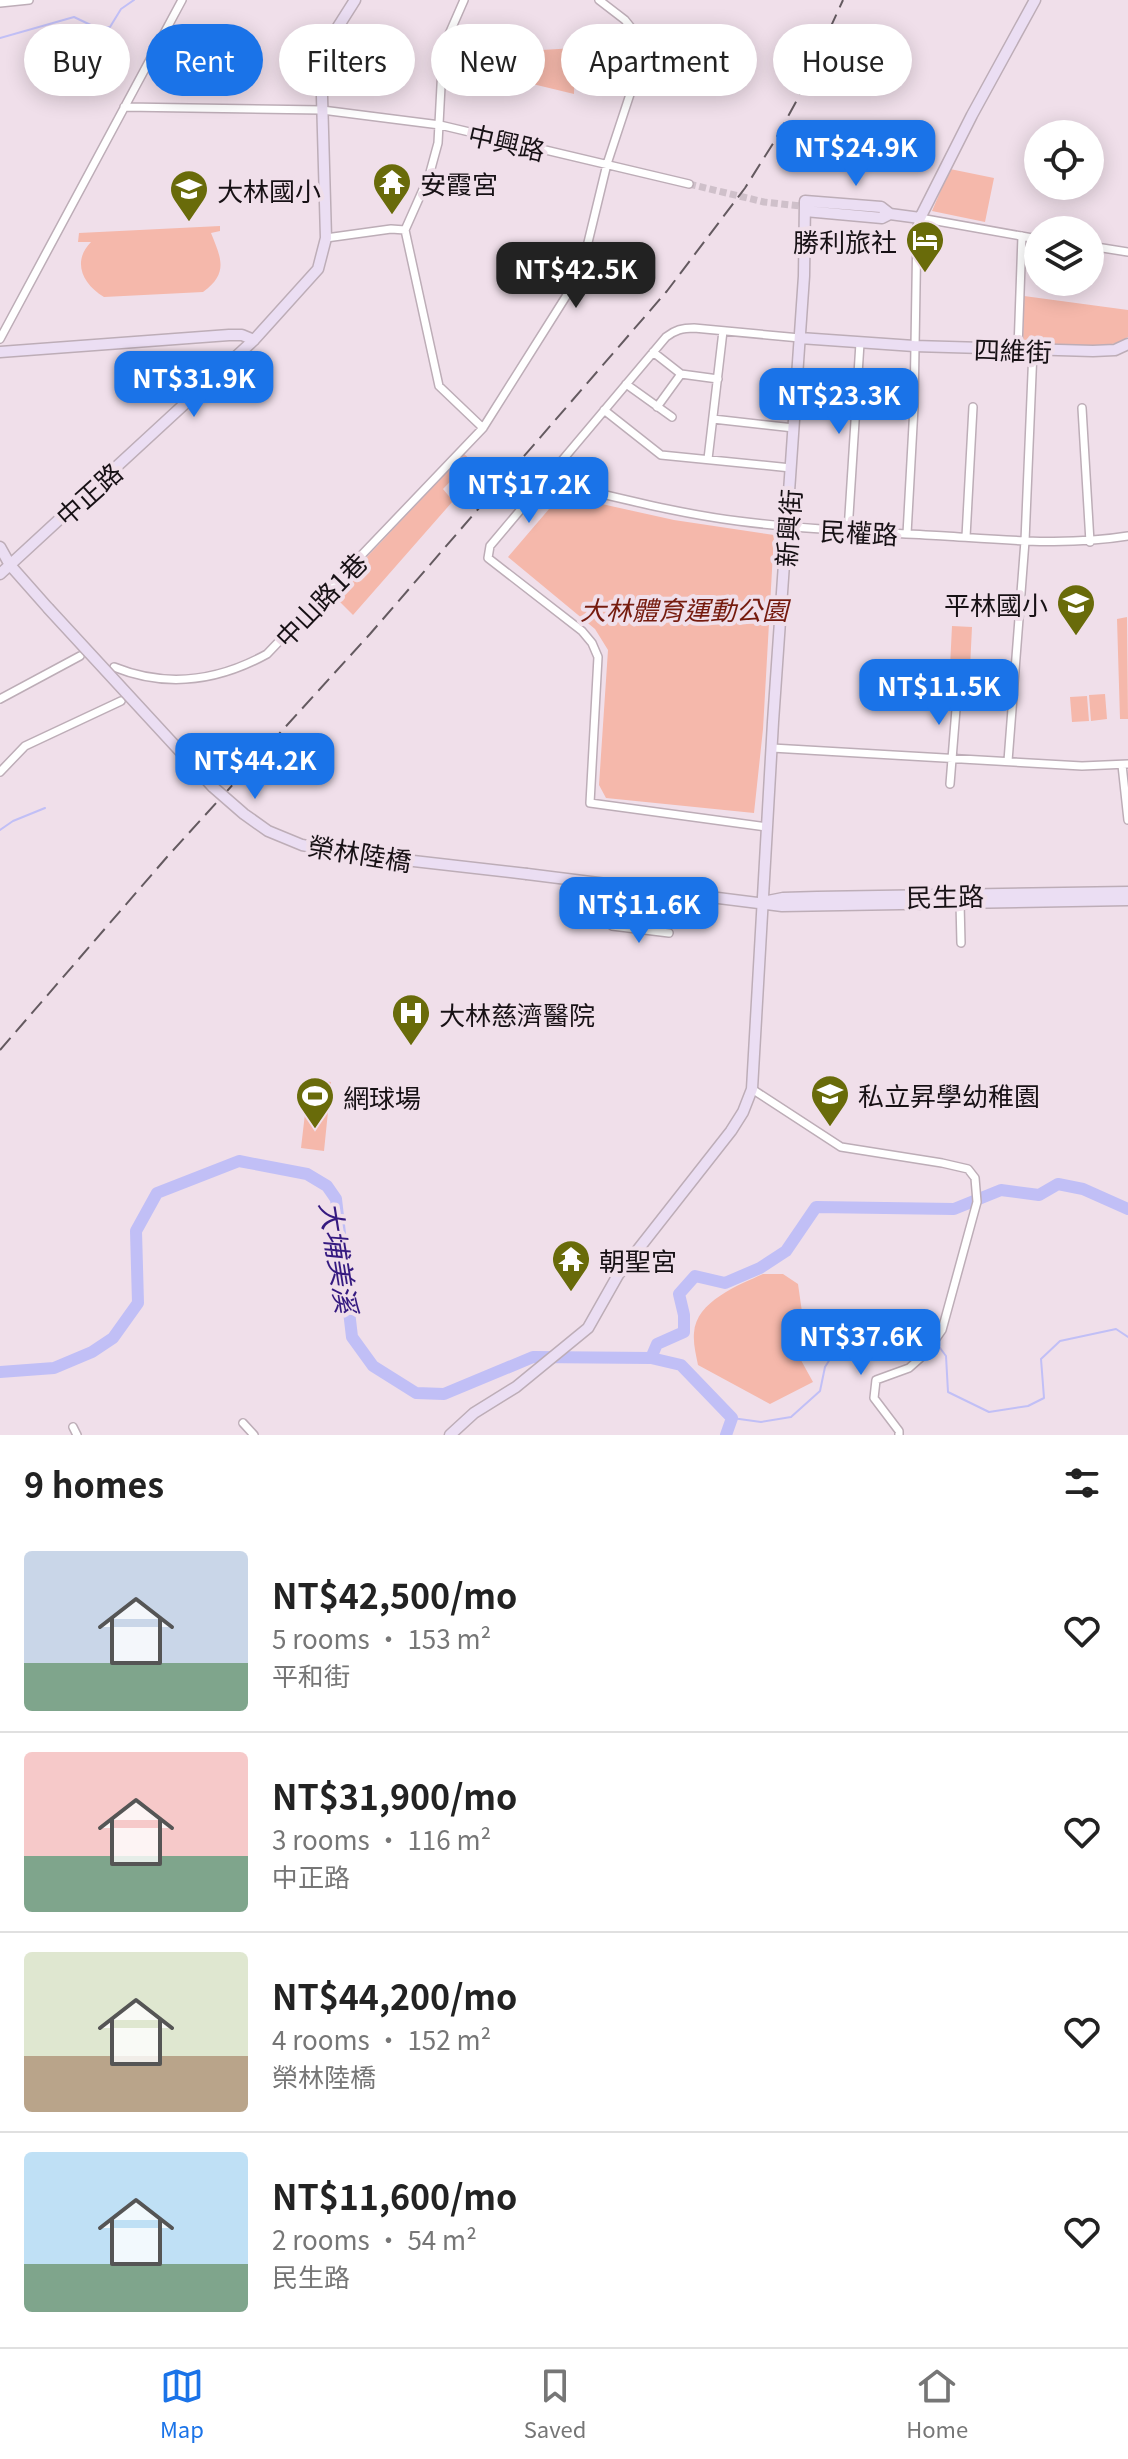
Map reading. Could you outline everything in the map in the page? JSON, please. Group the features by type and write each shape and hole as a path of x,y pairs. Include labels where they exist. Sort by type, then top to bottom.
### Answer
{"main road":[{"name":"中正路","path":"0,574 5,562 254,340 318,269 326,238 321,61 324,49 355,0"},
{"path":"920,218 1035,0"},
{"name":"新興街","path":"752,1089 800,338 805,206 882,218 887,214 920,218"},
{"path":"0,352 229,335 254,340"},
{"name":"四維街","path":"800,338 1033,350 1115,350 1128,344"},
{"name":"榮林陸橋","path":"0,547 5,562 213,787 268,831 302,845 352,854 527,874"},
{"name":"民生路","path":"527,874 782,906 1128,900"},
{"name":"民生路","path":"762,902 817,897 1128,892"},
{"path":"450,1435 474,1413 516,1387 588,1328 618,1275 731,1131 752,1089"}],"street":[{"path":"0,3 29,0"},
{"path":"0,339 182,0"},
{"path":"464,0 443,48 438,143 429,176 405,230 439,386 483,428"},
{"name":"中山路1巷","path":"114,667 151,678 189,679 217,676 267,654 483,428 570,290 584,259 607,164 639,67 637,35 630,25 599,0"},
{"name":"中興路","path":"124,107 322,110 440,125 689,184"},
{"path":"907,534 914,407 917,226 920,218 1022,236 1018,349"},
{"path":"326,238 391,229 405,230"},
{"path":"1104,248 1128,252"},
{"path":"767,827 757,823 590,803 598,657 582,631 488,558 490,546 666,337 682,328 800,338"},
{"path":"708,459 723,331"},
{"path":"848,531 860,343"},
{"path":"1008,761 1025,541 1033,350"},
{"path":"653,352 681,374 718,379"},
{"path":"657,407 681,374"},
{"path":"626,384 672,417"},
{"path":"966,537 973,407"},
{"path":"1082,408 1090,542"},
{"path":"604,410 661,455 791,468"},
{"path":"713,419 794,428"},
{"name":"民權路","path":"546,481 735,521 1025,541 1090,542 1128,536"},
{"path":"0,699 80,656"},
{"path":"950,784 959,672"},
{"path":"0,772 25,746 121,701"},
{"path":"772,748 1125,764 1128,820"},
{"path":"960,903 961,943"},
{"path":"612,926 669,933"},
{"path":"752,1089 841,1147 968,1169 975,1178 977,1202 942,1330 926,1353 909,1368 876,1380 874,1398 899,1435"},
{"path":"243,1423 254,1435"}],"green space":[{"path":"561,49 561,91 545,87 545,50"},
{"path":"950,169 994,178 985,222 932,211"},
{"path":"220,226 220,231 211,233 220,258 220,272 203,292 104,297 90,286 82,272 82,257 91,242 78,242 79,233"},
{"path":"1024,296 1128,310 1128,337 1105,346 1023,343"},
{"path":"464,454 471,460 443,489 453,501 353,615 332,594"},
{"name":"大林體育運動公園","path":"561,495 674,520 774,535 763,729 754,813 606,798 599,785 608,650 595,629 508,557"},
{"path":"1127,617 1128,719 1120,719 1117,619"},
{"path":"952,626 972,627 970,668 950,667"},
{"path":"1105,694 1107,719 1091,721 1089,695"},
{"path":"1087,696 1089,721 1072,722 1070,697"},
{"path":"309,1079 331,1082 324,1151 301,1148"},
{"path":"763,1274 783,1274 798,1284 802,1312 786,1333 813,1382 770,1404 698,1365 694,1341 697,1322 710,1303"}],"waterway":[{"path":"0,38 74,17 97,28 110,27 121,9 134,0"},
{"path":"0,830 45,808"},
{"name":"大埔美溪","path":"0,1372 54,1368 92,1352 113,1338 138,1303 136,1231 157,1193 239,1161 307,1174 327,1186 336,1199 352,1337 373,1366 416,1393 444,1394 533,1357 651,1358 681,1365 732,1418 726,1435"},
{"path":"651,1358 657,1344 684,1332 679,1294 695,1276 725,1283 760,1268 786,1251 816,1207 954,1209 1001,1190 1039,1195 1058,1184 1083,1189 1128,1209"},
{"path":"732,1418 761,1422 791,1417 820,1391 825,1367 832,1356 834,1321 845,1313 901,1335 914,1328 927,1330 933,1339"},
{"path":"937,1344 946,1356 948,1392 989,1412 1028,1406 1044,1398 1041,1359 1060,1341 1116,1329 1128,1337"}],"tunnel":[{"path":"689,184 764,202 809,207"}],"railway":[{"path":"0,1050 167,857 370,634 667,291 745,188 774,142 843,0"}],"place":[{"name":"安霞宮","path":"392,216"},
{"name":"大林國小","path":"189,223"},
{"name":"勝利旅社","path":"925,274"},
{"name":"平林國小","path":"1076,637"},
{"name":"大林慈濟醫院","path":"411,1047"},
{"name":"私立昇學幼稚園","path":"830,1128"},
{"name":"網球場","path":"315,1130"},
{"name":"朝聖宮","path":"571,1293"}]}
